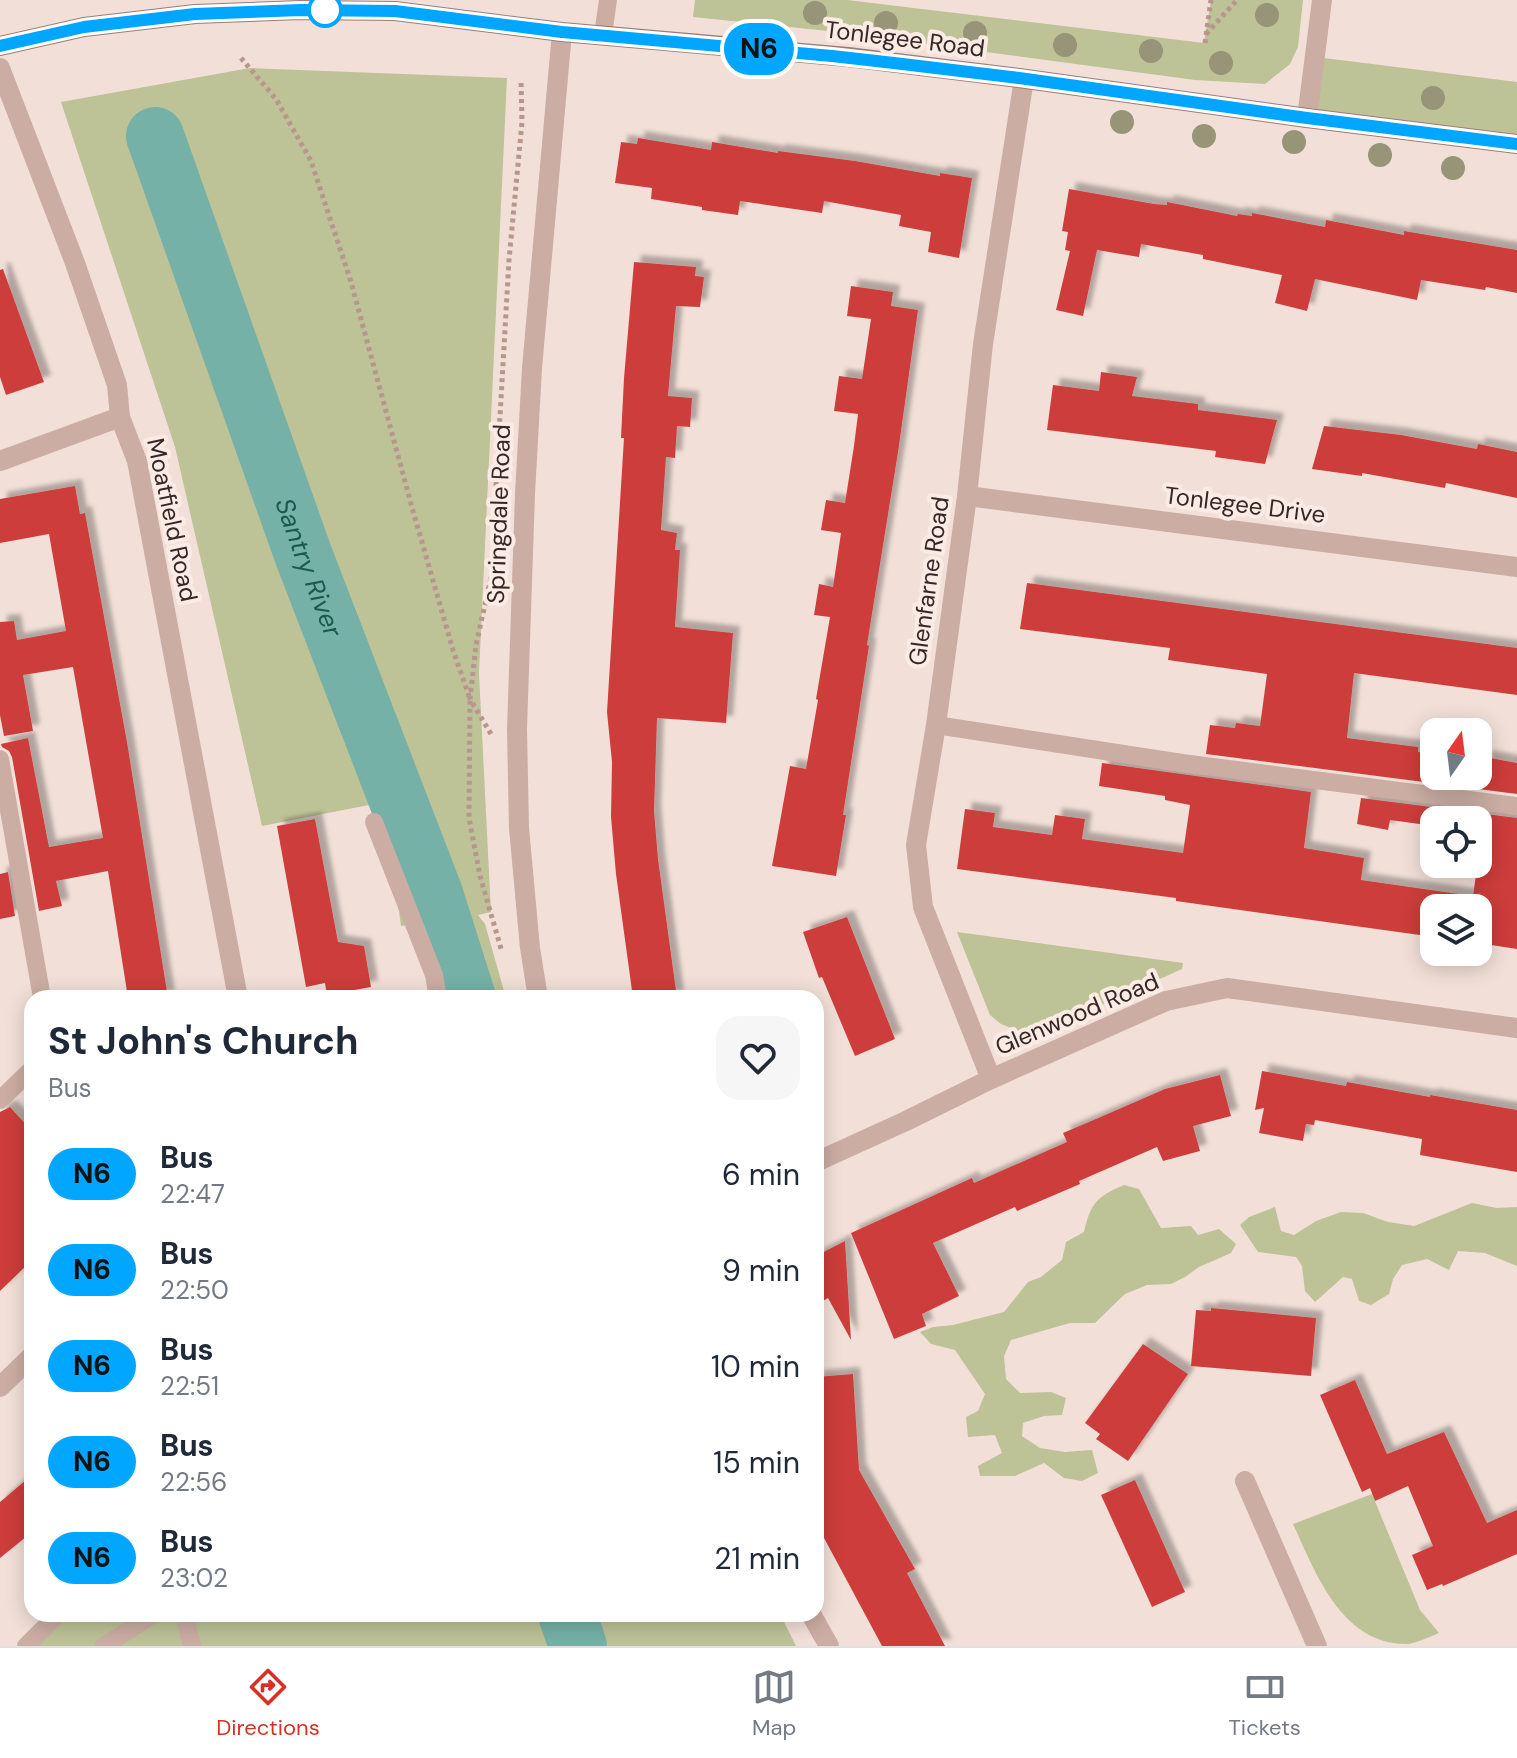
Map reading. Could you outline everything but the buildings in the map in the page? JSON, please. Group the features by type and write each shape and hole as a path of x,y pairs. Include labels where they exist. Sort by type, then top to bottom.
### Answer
{"main road":[{"name":"Tonlegee Road","path":"0,46 84,27 243,6 395,11 562,32 832,56 1517,144"}],"street":[{"path":"1307,118 1322,0"},
{"name":"Springdale Road","path":"537,990 519,828 517,729 532,368 562,32"},
{"name":"Moatfield Road","path":"0,68 75,263 117,385 120,417 137,461 236,990"},
{"name":"Glenfarne Road","path":"991,1079 923,907 916,845 936,725 967,496 983,344 1024,79"},
{"path":"0,461 120,417"},
{"name":"Tonlegee Drive","path":"967,496 1517,567"},
{"name":"Glenwood Road","path":"824,1158 1166,1001 1227,988 1517,1028"},
{"path":"0,1387 24,1364"},
{"path":"1245,1481 1317,1646"},
{"path":"816,1622 829,1646"}],"lane":[{"path":"603,35 608,0"},
{"path":"936,725 1182,763 1517,806"},
{"path":"0,759 41,990"},
{"path":"374,822 434,975 437,990"},
{"path":"0,1100 24,1077"},
{"path":"26,1646 50,1622"},
{"path":"104,1646 142,1622"},
{"path":"186,1622 192,1646"}],"path":[{"path":"1205,43 1211,0"},
{"path":"1206,34 1237,0"},
{"path":"241,58 276,99 311,161 351,282 413,511 470,699"},
{"path":"496,499 509,260 522,122 521,79"},
{"path":"486,895 469,818 470,699 476,645 494,563"}],"green space":[{"path":"695,0 847,0 1204,43 1211,0 1303,0 1298,47 1290,64 1265,84 1195,80 828,31 693,17"},
{"path":"1316,57 1517,82 1517,143 1308,118"},
{"path":"250,68 507,78 479,673 491,912 478,915 485,924 504,990 446,990 428,922 401,926 384,802 262,826 175,447 61,102"},
{"path":"957,932 1183,963 1182,969 1049,1029 1023,1032 1001,1024 990,1015"},
{"path":"1124,1185 1139,1189 1161,1228 1191,1226 1198,1235 1219,1229 1236,1244 1231,1253 1171,1284 1147,1285 1125,1294 1095,1323 1070,1323 1011,1340 1004,1356 1006,1379 1020,1393 1051,1392 1066,1398 1062,1415 1044,1416 1023,1423 1022,1436 1040,1448 1065,1452 1092,1450 1098,1473 1082,1481 1064,1478 1044,1463 1015,1476 980,1476 978,1466 1002,1453 995,1435 968,1437 966,1417 978,1411 985,1394 955,1350 931,1344 920,1332 1004,1312 1028,1282 1041,1277 1062,1260 1066,1242 1084,1232 1096,1202"},
{"path":"1472,1203 1497,1208 1517,1207 1517,1266 1485,1253 1458,1251 1449,1270 1427,1259 1402,1265 1393,1279 1389,1294 1371,1305 1359,1301 1352,1279 1343,1277 1315,1302 1305,1291 1302,1266 1296,1257 1258,1252 1240,1225 1249,1217 1275,1207 1281,1231 1294,1235 1316,1221 1341,1212 1363,1213 1388,1222 1414,1226"},
{"path":"1372,1494 1420,1610 1439,1633 1413,1643 1385,1641 1365,1633 1348,1619 1321,1583 1293,1524"},
{"path":"60,1622 784,1622 796,1646 38,1646"}],"waterway":[{"name":"Santry River","path":"155,136 303,554 434,894 464,990"},
{"name":"Santry River","path":"570,1622 578,1646"}],"bus line":[{"name":"N6","path":"0,46 84,27 195,14 301,10 395,11 562,32 894,63 1517,144"}]}
